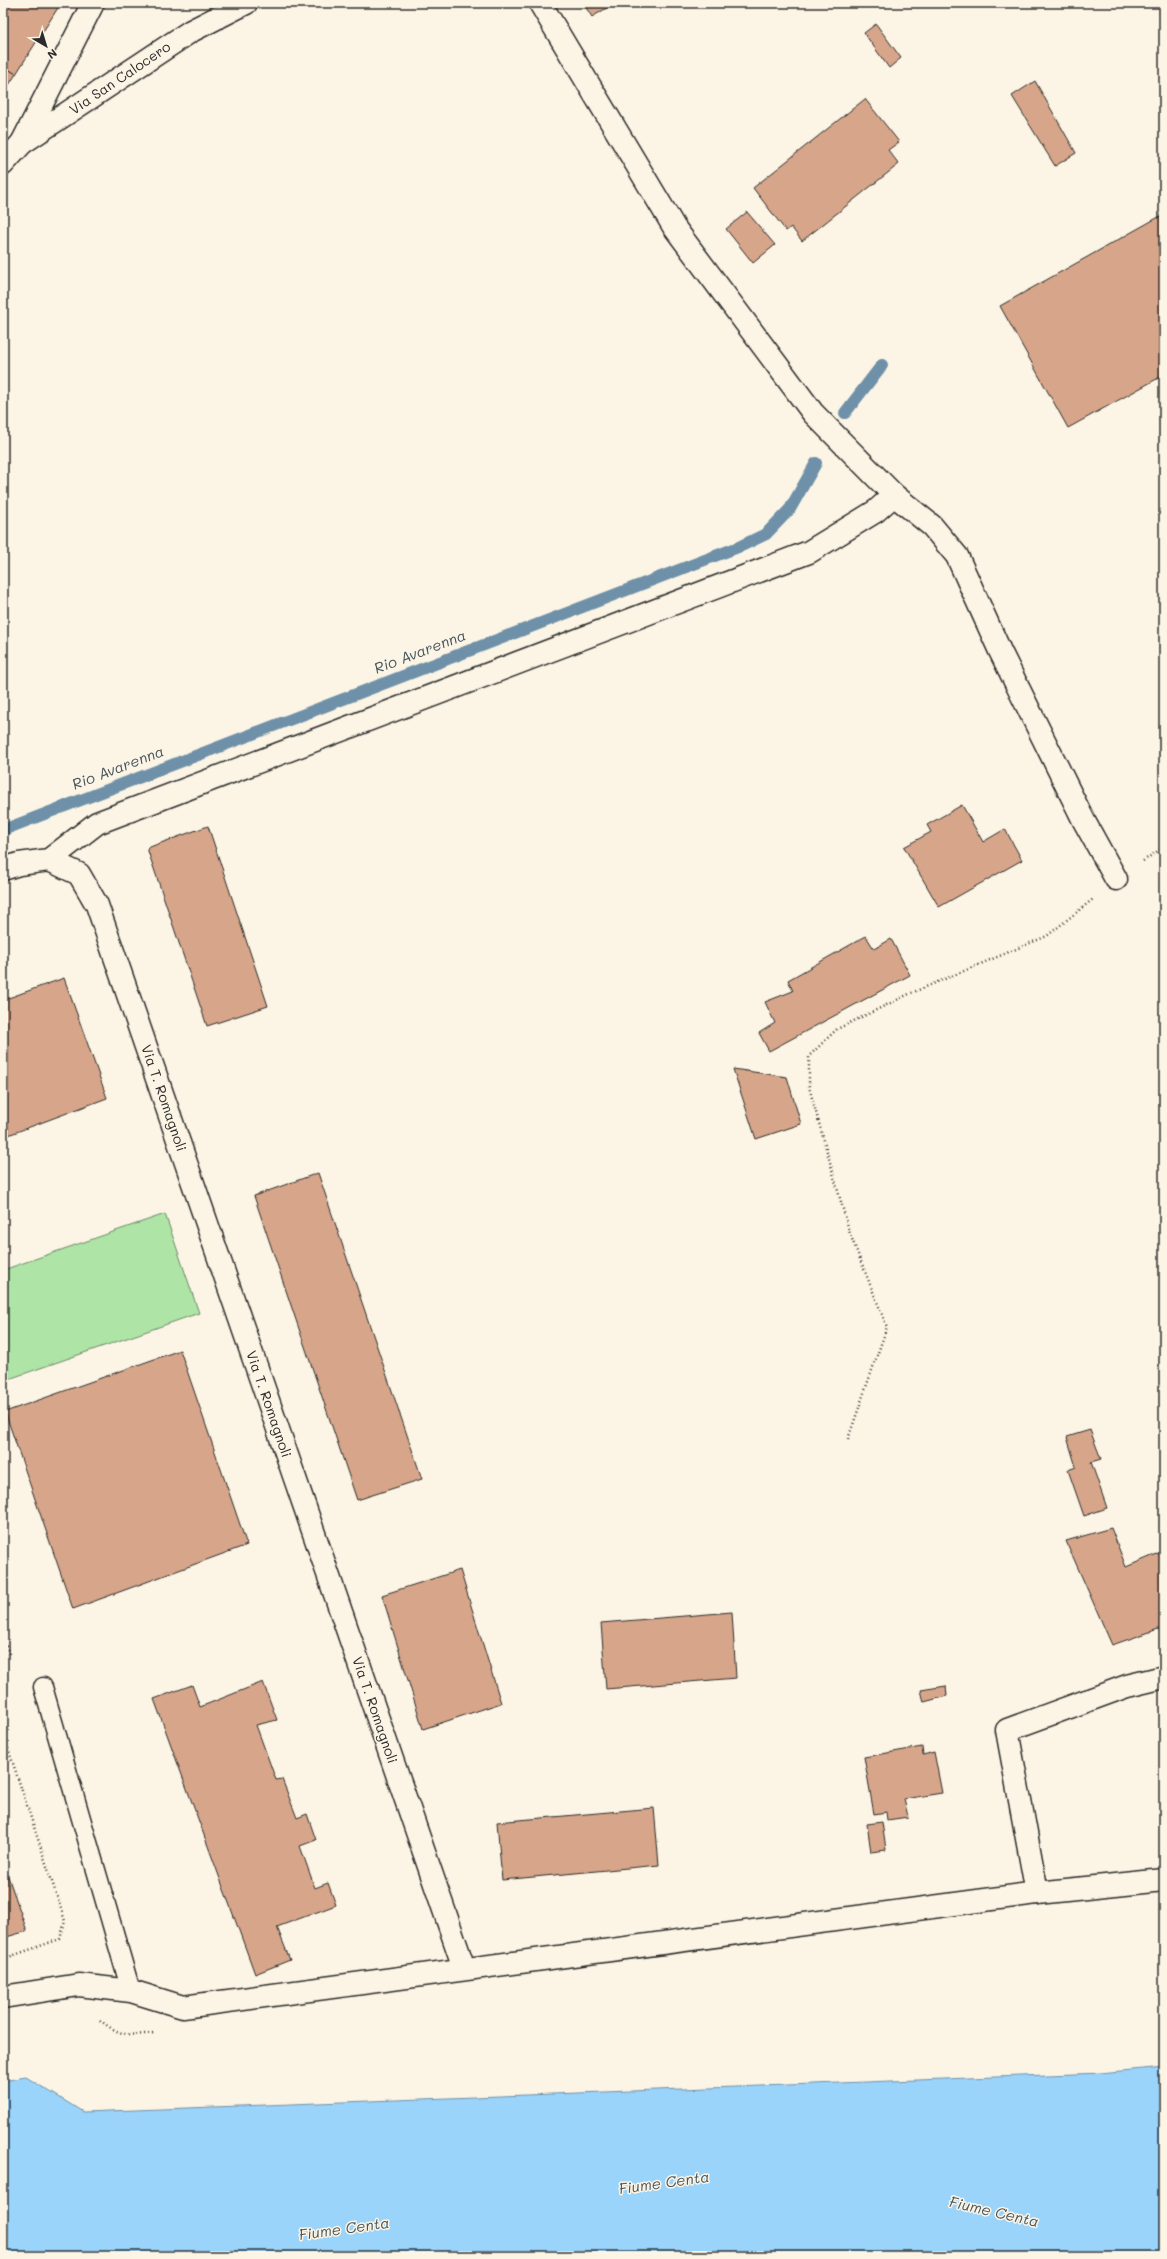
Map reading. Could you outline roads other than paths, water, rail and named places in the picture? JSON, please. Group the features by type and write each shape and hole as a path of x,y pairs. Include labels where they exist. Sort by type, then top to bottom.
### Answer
{"street":[{"path":"22,143 93,3"},
{"name":"Via San Calocero","path":"3,164 22,143 191,31 246,3"},
{"path":"540,3 674,228 813,413 894,495 932,526 957,556 1000,651 1084,821 1116,878"},
{"path":"3,869 19,864 49,860 97,823 809,552 876,511 894,495"},
{"name":"Via T. Romagnoli","path":"49,860 79,874 97,904 464,1968"},
{"path":"1037,1893 1007,1730 1127,1686 1164,1676"},
{"path":"3,1996 79,1985 131,1991 183,2007 464,1968 1037,1893 1164,1880"}],"lane":[{"path":"43,1687 131,1991"}],"water":[{"name":"Fiume Centa","path":"1164,2067 1164,2256 3,2256 3,2081 26,2077 83,2112 1100,2073"}],"waterway":[{"name":"Rio Avarenna","path":"845,413 882,365"},
{"name":"Rio Avarenna","path":"3,830 741,546 766,534 790,509 816,463"}]}
